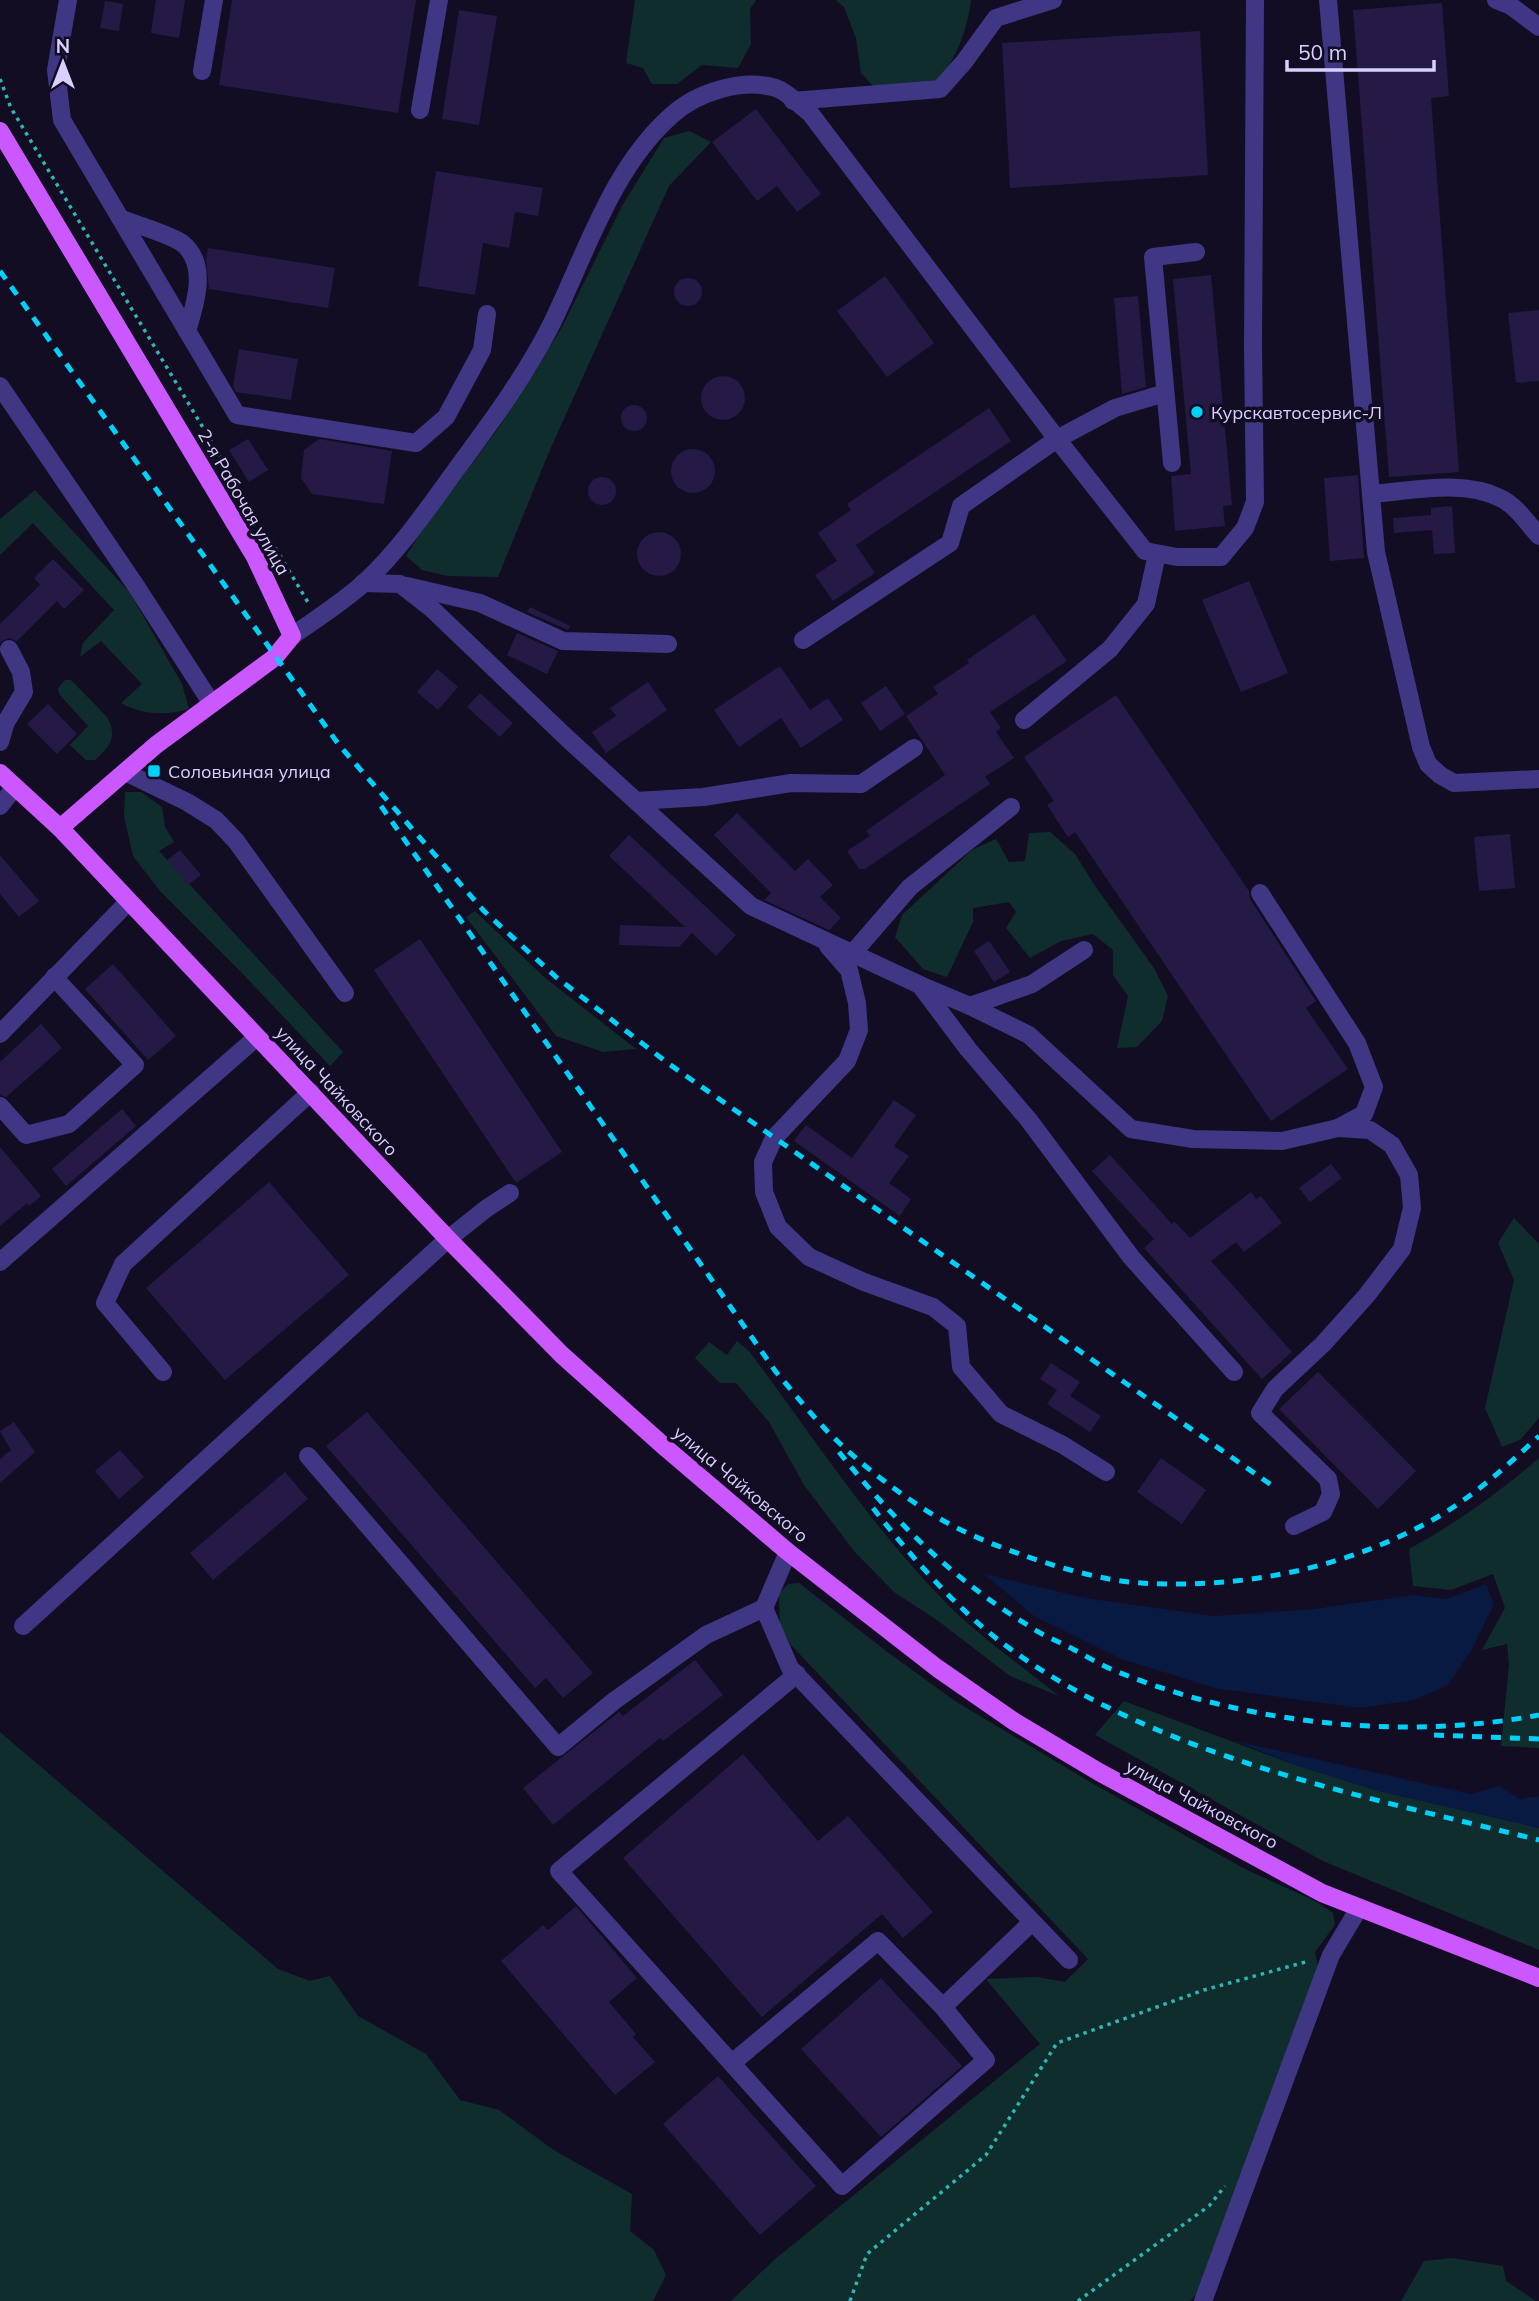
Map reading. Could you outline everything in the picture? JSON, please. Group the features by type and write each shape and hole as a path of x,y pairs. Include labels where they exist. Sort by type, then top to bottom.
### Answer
{"main road":[{"name":"2-я Рабочая улица","path":"0,131 255,557 292,636"},
{"path":"0,773 60,828 156,745 274,657 292,636"},
{"name":"улица Чайковского","path":"60,828 448,1239 562,1355 788,1552 937,1668 1015,1722 1099,1772 1322,1893 1539,1978"}],"street":[{"path":"68,0 56,70 62,120 237,415 416,443 446,417 482,350 487,314"},
{"path":"202,71 214,0"},
{"path":"421,110 439,0"},
{"path":"793,101 940,89 964,62 996,18 1053,0"},
{"path":"292,636 363,583 404,541 482,434 550,327 628,166 672,114 700,98 726,88 754,85 778,89 810,113 1057,439 1151,553 1177,557 1221,557 1245,528 1255,502 1255,0"},
{"path":"1328,0 1376,552 1421,747 1428,764 1454,783 1539,779"},
{"path":"1496,0 1511,6 1539,27"},
{"path":"120,218 181,243 193,256 197,270 197,297 187,331"},
{"path":"1172,463 1153,257 1196,252"},
{"path":"0,386 113,551 212,704"},
{"path":"803,640 950,543 961,506 1057,439 1115,408 1165,393"},
{"path":"1371,494 1455,488 1478,490 1502,499 1539,536"},
{"path":"1024,720 1110,649 1146,604 1151,553"},
{"path":"363,583 400,584 480,603 563,641 668,644"},
{"path":"400,584 432,609 751,906 1029,1035 1130,1129 1193,1139 1282,1141 1338,1128 1364,1114 1374,1087 1357,1043 1260,893"},
{"path":"0,742 6,722 24,692 21,672 9,649"},
{"path":"636,801 703,797 791,783 861,784 915,748"},
{"path":"125,772 187,802 216,820 236,841 345,993"},
{"path":"0,806 15,787"},
{"path":"852,954 910,887 1011,807"},
{"path":"0,1034 128,902"},
{"path":"824,941 849,970 857,1003 859,1030 847,1061 774,1138 764,1162 764,1192 778,1227 810,1257 864,1282 933,1307 957,1326 961,1367 1001,1414 1063,1445 1106,1472"},
{"path":"970,1006 1032,984 1084,950"},
{"path":"0,1106 26,1136 69,1124 135,1065 54,976"},
{"path":"920,985 968,1049 1028,1119 1131,1257 1234,1372"},
{"path":"0,1262 257,1037"},
{"path":"163,1372 105,1303 123,1264 311,1092"},
{"path":"1294,1526 1323,1512 1331,1494 1328,1479 1260,1413 1275,1389 1323,1344 1367,1296 1402,1250 1412,1208 1409,1175 1392,1145 1370,1130 1338,1128"},
{"path":"23,1626 448,1239 486,1208 510,1193"},
{"path":"308,1456 558,1747 614,1701 706,1635 764,1608 788,1552"},
{"path":"764,1608 790,1668 1069,1960"},
{"path":"732,2063 878,1941 943,2007 986,2060 842,2186 559,1871 796,1674"},
{"path":"1203,2301 1331,1955 1359,1908"},
{"path":"943,2007 1032,1922"}],"path":[{"path":"0,79 11,108 317,618"},
{"path":"850,2301 867,2254 986,2155 1057,2043 1204,1990 1331,1955"},
{"path":"1078,2301 1209,2206 1233,2177"}],"green space":[{"path":"635,0 756,0 750,9 751,44 738,68 702,65 677,84 652,84 643,68 626,63"},
{"path":"836,0 971,0 960,44 937,83 874,87 861,73 856,38 844,7"},
{"path":"689,131 711,142 669,186 549,452 498,577 447,576 422,570 406,556 495,433 536,371 563,325 622,206 664,138"},
{"path":"35,490 130,593 182,684 189,709 155,713 121,703 142,684 101,641 80,657 83,643 114,610 33,523 0,555 0,519"},
{"path":"65,680 71,680 107,717 110,724 111,741 95,760 86,760 70,745 88,726 59,694 58,688"},
{"path":"125,792 141,792 162,807 165,827 174,842 159,851 343,1052 330,1066 160,891 133,856 124,816"},
{"path":"1050,832 1075,854 1154,968 1168,996 1162,1021 1137,1047 1117,1048 1128,996 1113,975 1113,950 1093,934 1061,941 1030,958 1006,928 1016,912 1009,902 973,908 973,922 947,977 923,969 895,937 902,915 972,850 996,839 1009,862 1025,861 1029,833"},
{"path":"475,911 544,977 636,1049 603,1052 556,1036 466,917"},
{"path":"1514,1218 1539,1244 1539,1418 1520,1440 1502,1447 1485,1408 1514,1280 1498,1243"},
{"path":"737,1341 749,1351 870,1516 923,1578 977,1631 1059,1696 1010,1676 937,1620 894,1592 854,1551 804,1485 769,1422 736,1383 720,1383 695,1358 709,1342 727,1355"},
{"path":"1539,1458 1539,1748 1501,1746 1509,1665 1507,1644 1482,1650 1505,1608 1493,1574 1451,1590 1413,1586 1409,1549 1476,1507"},
{"path":"799,1583 955,1701 1090,1782 1243,1868 1315,1901 1333,1913 1335,1925 1315,1952 1318,1967 1270,2102 1197,2293 1190,2301 731,2301 774,2260 1040,2044 986,1979 1037,1977 1065,1982 1088,1959 791,1645 780,1627 779,1594 788,1584"},
{"path":"1124,1701 1295,1765 1539,1828 1539,1950 1323,1861 1095,1735"},
{"path":"0,1732 278,1969 310,1981 330,1976 358,2016 426,2054 460,2100 499,2110 552,2149 632,2194 630,2231 654,2250 666,2275 653,2301 0,2301"},
{"path":"1452,2258 1503,2266 1506,2281 1536,2301 1401,2301 1424,2261"}],"water":[{"path":"984,1574 1085,1598 1214,1616 1313,1609 1414,1595 1446,1599 1486,1584 1494,1604 1471,1651 1448,1685 1415,1700 1359,1708 1215,1688 1121,1659 1034,1616"},
{"path":"1235,1741 1471,1794 1499,1786 1520,1799 1539,1796 1539,1828 1377,1791 1295,1765"}],"building":[{"path":"156,0 185,0 179,38 151,33"},
{"path":"232,0 416,0 398,113 219,85"},
{"path":"105,1 123,4 119,31 100,28"},
{"path":"1442,3 1449,96 1431,98 1459,472 1389,477 1353,10"},
{"path":"459,10 497,16 479,125 442,119"},
{"path":"1200,31 1208,175 1010,188 1002,43"},
{"path":"756,109 821,194 797,212 777,186 757,201 712,142"},
{"path":"436,171 543,188 538,216 515,212 509,248 483,243 475,295 418,286"},
{"path":"208,248 335,268 328,308 209,289 206,260"},
{"path":"1211,275 1232,505 1223,506 1225,526 1175,531 1171,476 1191,474 1173,279"},
{"path":"885,276 934,343 887,377 837,311"},
{"path":"688,278 698,282 702,292 698,302 688,306 678,302 674,292 678,282"},
{"path":"1138,296 1146,387 1122,394 1114,298"},
{"path":"1539,310 1539,381 1516,383 1508,313"},
{"path":"239,349 298,359 291,400 236,392 233,386"},
{"path":"723,376 738,383 745,398 738,413 723,420 708,413 701,398 708,383"},
{"path":"634,405 643,409 647,418 643,427 634,431 625,427 621,418 625,409"},
{"path":"989,408 1011,441 856,545 875,573 833,601 815,575 837,561 818,533 851,510 847,504"},
{"path":"248,439 268,470 249,482 229,450"},
{"path":"319,439 392,451 384,504 312,494 301,478 304,450"},
{"path":"693,449 708,456 715,471 708,486 693,493 678,486 671,471 678,456"},
{"path":"1358,475 1364,558 1330,561 1324,478"},
{"path":"602,477 612,481 616,491 612,501 602,505 592,501 588,491 592,481"},
{"path":"1452,506 1455,553 1434,554 1432,530 1394,533 1393,518 1431,515 1431,508"},
{"path":"659,532 674,539 681,554 674,569 659,576 644,569 637,554 644,539"},
{"path":"53,559 84,590 64,609 57,601 17,641 9,638 0,642 0,624 40,585 34,578"},
{"path":"1249,581 1288,673 1241,692 1202,600"},
{"path":"530,607 570,626 568,630 527,612"},
{"path":"1034,614 1067,661 990,712 1001,728 996,732 1014,758 985,777 990,784 865,869 859,869 847,851 870,836 866,831 945,775 906,716 938,694 933,687"},
{"path":"517,633 558,651 547,674 507,655"},
{"path":"780,666 810,710 828,698 843,720 801,748 781,718 739,747 714,710"},
{"path":"437,669 458,687 438,710 417,692"},
{"path":"648,682 667,710 606,753 592,732 616,716 610,708"},
{"path":"886,686 905,714 880,731 861,703"},
{"path":"480,693 513,723 500,737 467,707"},
{"path":"1116,695 1249,891 1250,899 1316,1001 1306,1008 1348,1069 1271,1121 1075,832 1068,837 1047,805 1054,801 1024,757"},
{"path":"48,704 77,734 57,754 27,724"},
{"path":"737,813 795,871 808,859 833,885 820,897 841,918 829,930 764,900 771,893 714,835"},
{"path":"1510,834 1515,888 1479,891 1474,837"},
{"path":"629,835 736,935 716,956 692,933 679,947 619,945 620,925 685,927 609,856"},
{"path":"180,850 201,875 188,885 167,860"},
{"path":"0,855 39,901 19,917 0,894"},
{"path":"420,939 562,1152 516,1183 374,970"},
{"path":"989,941 1010,972 994,982 974,951"},
{"path":"113,964 176,1036 148,1060 85,989"},
{"path":"41,1024 62,1048 6,1097 0,1095 0,1062"},
{"path":"894,1100 916,1115 894,1146 909,1156 889,1183 911,1199 900,1216 794,1141 806,1125 852,1158"},
{"path":"122,1109 136,1126 66,1186 52,1169"},
{"path":"0,1147 41,1196 29,1206 27,1203 0,1226"},
{"path":"1110,1155 1172,1224 1174,1221 1190,1238 1251,1192 1256,1199 1261,1196 1282,1223 1244,1252 1236,1242 1211,1261 1292,1352 1262,1379 1144,1248 1154,1239 1092,1171"},
{"path":"1331,1164 1342,1178 1310,1202 1299,1188"},
{"path":"269,1182 349,1275 225,1380 146,1288"},
{"path":"1051,1363 1080,1382 1070,1396 1101,1416 1090,1432 1047,1404 1057,1390 1040,1379"},
{"path":"1318,1372 1416,1471 1378,1509 1279,1409"},
{"path":"367,1412 593,1673 563,1698 546,1678 535,1688 326,1446"},
{"path":"14,1422 35,1452 0,1483 0,1459 11,1450 0,1431"},
{"path":"120,1450 144,1477 119,1499 95,1471"},
{"path":"1161,1458 1206,1490 1182,1524 1137,1492"},
{"path":"285,1472 308,1499 213,1580 190,1553"},
{"path":"695,1660 723,1695 663,1741 660,1738 553,1825 523,1788 619,1712 623,1716"},
{"path":"743,1754 818,1841 848,1816 933,1912 903,1938 882,1914 762,2017 623,1858"},
{"path":"576,1906 637,1978 609,2002 636,2034 633,2037 655,2062 615,2095 501,1961 543,1925 548,1930"},
{"path":"881,1978 962,2066 881,2137 801,2049"},
{"path":"718,2076 816,2186 760,2235 663,2124"}],"railway":[{"path":"0,271 339,745 484,911 556,977 669,1064 1277,1489"},
{"path":"381,806 776,1372 821,1425 849,1452 894,1489 943,1520 1009,1550 1065,1569 1112,1579 1178,1584 1251,1579 1288,1573 1359,1553 1427,1523 1471,1494 1539,1436"},
{"path":"839,1452 903,1525 926,1548 976,1589 1039,1632 1118,1672 1219,1704 1326,1723 1434,1727 1539,1715"},
{"path":"873,1508 933,1579 984,1628 1060,1681 1123,1715 1190,1743 1259,1767 1329,1788 1539,1840"},
{"path":"1434,1735 1539,1739"}],"place":[{"name":"Курскавтосервис-Л","path":"1197,412"},
{"name":"Соловьиная улица","path":"154,771"}]}
